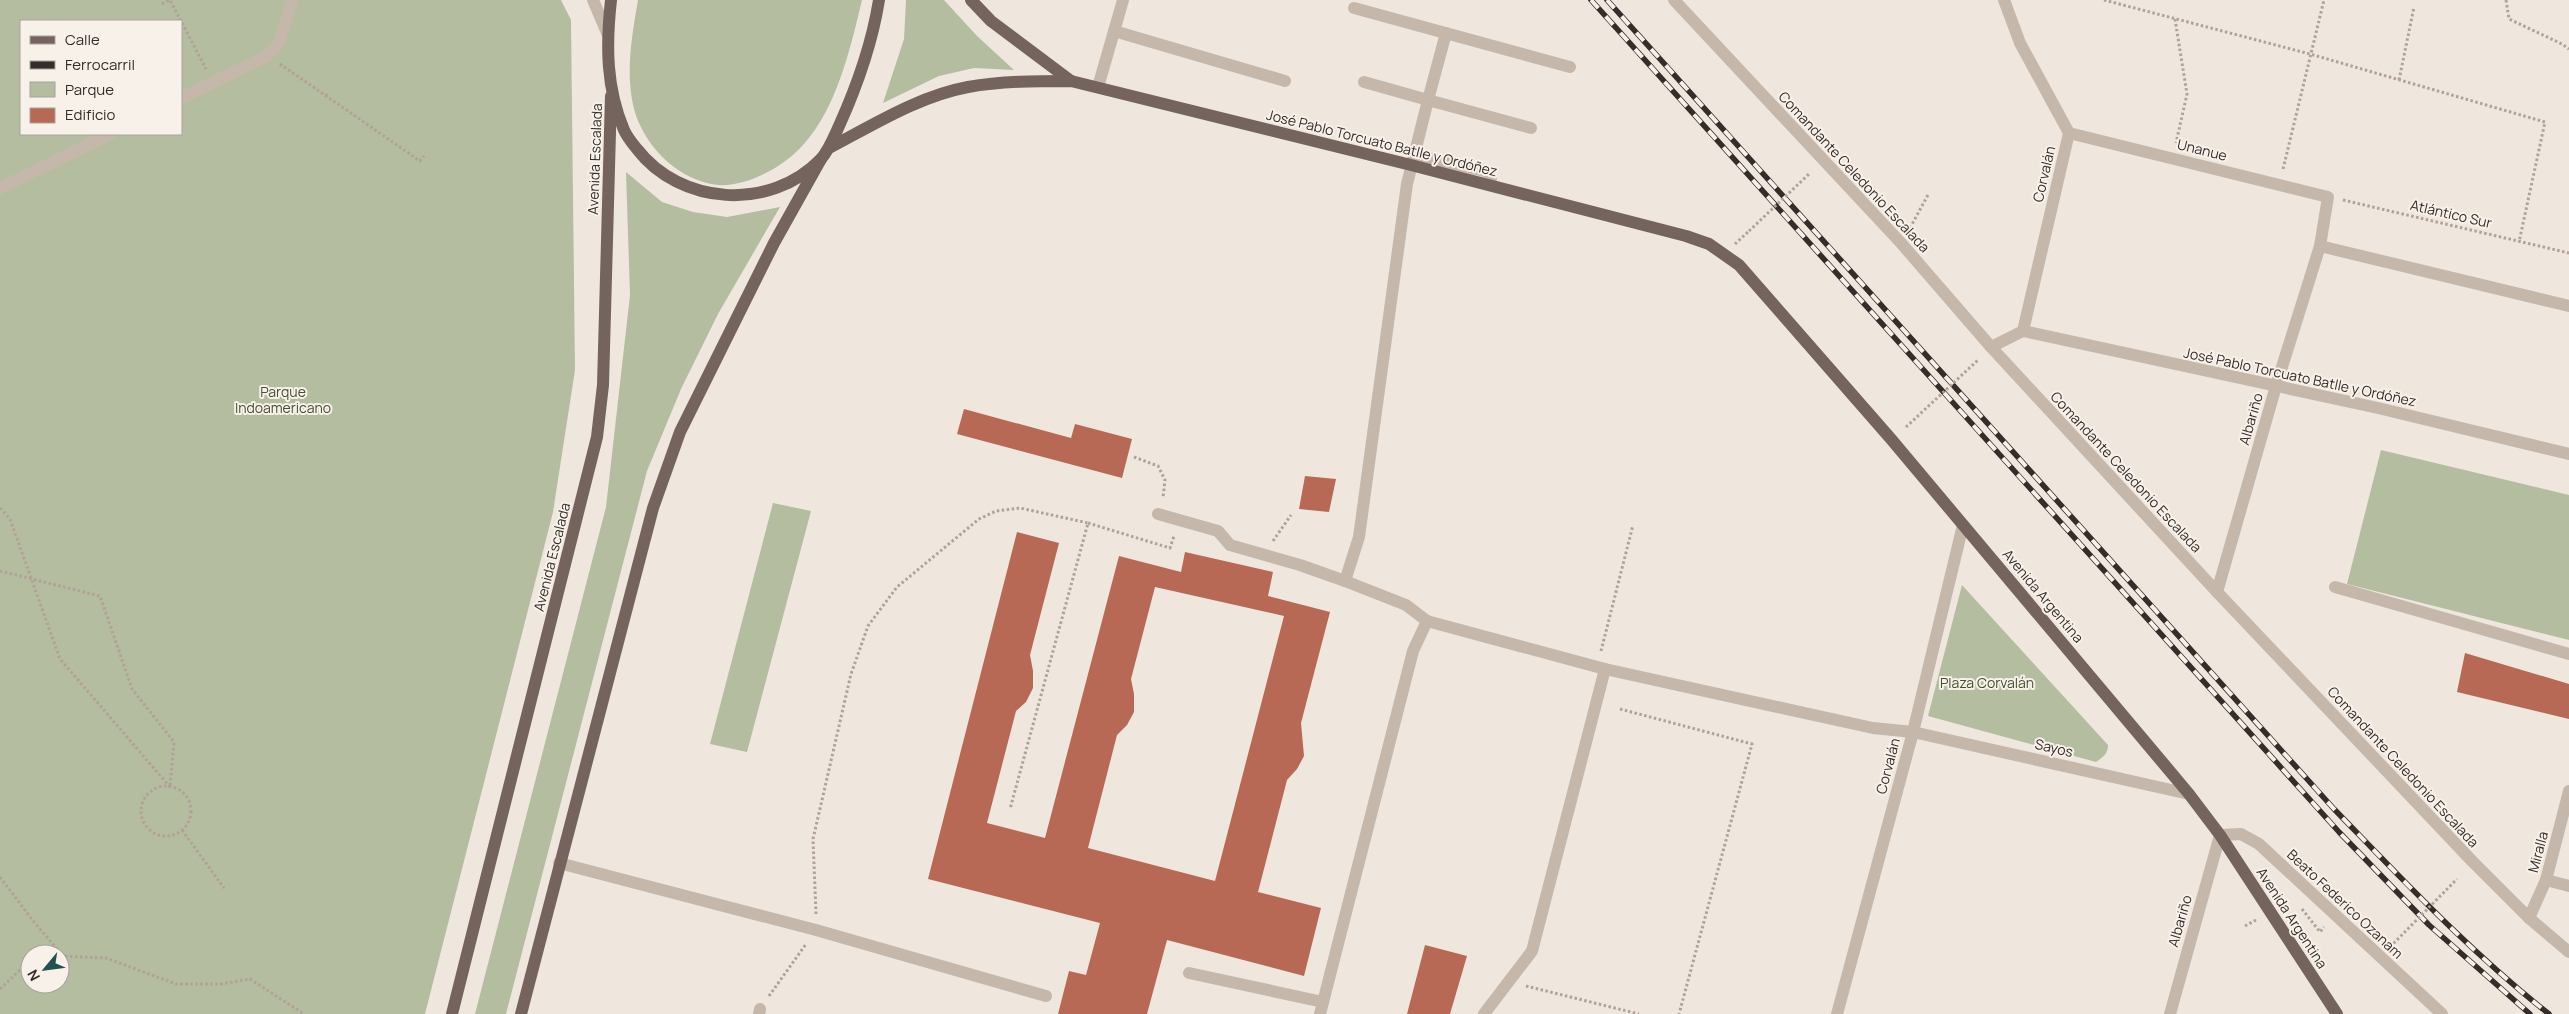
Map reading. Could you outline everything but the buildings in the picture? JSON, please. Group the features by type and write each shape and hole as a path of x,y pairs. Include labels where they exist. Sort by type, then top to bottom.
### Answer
{"main road":[{"path":"611,0 607,34 611,96 624,133 648,163 679,184 716,196 754,195 790,182 821,159"},
{"path":"521,1014 559,862 653,508 665,471 680,432 761,269 821,159 829,148 857,86 876,21 879,0"},
{"name":"José Pablo Torcuato Batlle y Ordóñez","path":"971,0 991,21 1071,81"},
{"name":"José Pablo Torcuato Batlle y Ordóñez","path":"829,148 902,110 967,87 1015,81 1071,81 1411,165 1686,236"},
{"name":"Avenida Escalada","path":"452,1014 597,437 603,385 611,96"},
{"name":"Avenida Argentina","path":"1686,236 1710,244 1738,265 1963,525 2189,794 2220,835 2337,1014"}],"street":[{"path":"182,98 268,56 279,43 292,0"},
{"path":"593,0 607,34"},
{"path":"1098,88 1123,0"},
{"name":"Comandante Celedonio Escalada","path":"1674,0 1901,243 1991,347 2217,592 2472,862 2529,918 2569,952"},
{"name":"Corvalán","path":"2004,0 2020,43 2069,133 2023,331"},
{"path":"1354,8 1570,67"},
{"path":"1114,31 1285,81"},
{"path":"1345,580 1359,537 1411,165 1446,34"},
{"path":"1364,82 1531,128"},
{"name":"Unanue","path":"2069,133 2328,197"},
{"path":"0,188 108,135"},
{"path":"1414,150 1418,155 1488,172 1491,178 1490,185"},
{"name":"Albariño","path":"2217,592 2276,386 2320,246 2328,197"},
{"path":"2320,246 2569,306"},
{"path":"1991,347 2023,331"},
{"name":"José Pablo Torcuato Batlle y Ordóñez","path":"2023,331 2276,386 2569,454"},
{"path":"1158,514 1218,531 1230,545 1345,580 1406,605 1427,621 1413,651 1322,1008 1189,973"},
{"name":"Corvalán","path":"1837,1014 1913,732 1963,525"},
{"path":"2335,587 2569,654"},
{"name":"Sayos","path":"1427,621 1605,669 1873,728 1913,732 2189,794"},
{"path":"1484,1014 1532,951 1605,669"},
{"name":"Miralla","path":"2529,918 2546,880 2569,791"},
{"name":"Beato Federico Ozanam","path":"2220,835 2240,834 2259,844 2442,1014"},
{"name":"Albariño","path":"2170,1014 2220,835"},
{"path":"559,862 816,930 1046,996"},
{"path":"2546,880 2569,886"}],"path":[{"path":"162,4 170,0 180,20"},
{"path":"2104,0 2310,54 2545,122 2519,242"},
{"path":"2280,185 2324,0"},
{"path":"2506,0 2509,19 2569,49"},
{"path":"2399,80 2414,7"},
{"path":"2172,158 2187,94 2175,19"},
{"path":"182,23 213,82"},
{"path":"268,56 420,160 424,156"},
{"path":"326,96 329,92"},
{"path":"1749,231 1809,174"},
{"path":"1901,243 1929,193"},
{"name":"Atlántico Sur","path":"2328,197 2569,253"},
{"path":"1906,427 1978,360"},
{"path":"1134,457 1158,466 1165,480 1164,497 1158,514"},
{"path":"0,508 10,519 60,659 170,787"},
{"path":"759,1011 816,930 813,838 851,674 868,626 897,586 979,519 996,511 1020,508 1088,523 1170,548 1179,520"},
{"path":"1267,555 1273,540 1291,515"},
{"path":"1010,809 1088,523"},
{"path":"1605,669 1601,650 1633,525"},
{"path":"0,572 100,596 132,689 174,742 170,787"},
{"path":"1620,709 1752,744 1679,1014"},
{"path":"170,787 178,789 189,801 190,817 182,830 167,836 159,835 146,825 142,818 141,809 148,794 154,789 170,787"},
{"path":"182,830 224,888"},
{"path":"0,877 51,944"},
{"path":"2390,947 2457,879"},
{"path":"70,956 106,958 176,984 221,984 250,979 304,1014"},
{"path":"0,989 20,971"},
{"path":"1508,982 1639,1014"}],"green space":[{"name":"Parque Indoamericano","path":"0,0 561,0 571,20 575,370 553,512 425,1014 0,1014"},
{"path":"638,0 862,0 839,82 820,122 808,139 794,154 767,173 745,182 722,185 697,180 673,166 653,146 639,122 631,96 630,82 632,41"},
{"path":"906,0 944,0 977,36 1014,70 974,68 939,76 883,103 904,39"},
{"path":"626,172 662,202 693,212 727,217 780,207 718,314 681,389 647,471 506,1014 475,1014 606,507 630,295"},
{"path":"2381,450 2569,495 2569,640 2347,584"},
{"path":"773,503 811,511 747,752 710,744"},
{"name":"Plaza Corvalán","path":"1962,585 2108,745 2106,753 2096,762 1928,716"}],"railway":[{"path":"1591,0 2339,832 2429,925 2530,1014"},
{"path":"1607,0 2334,809 2464,941 2549,1014"}]}
